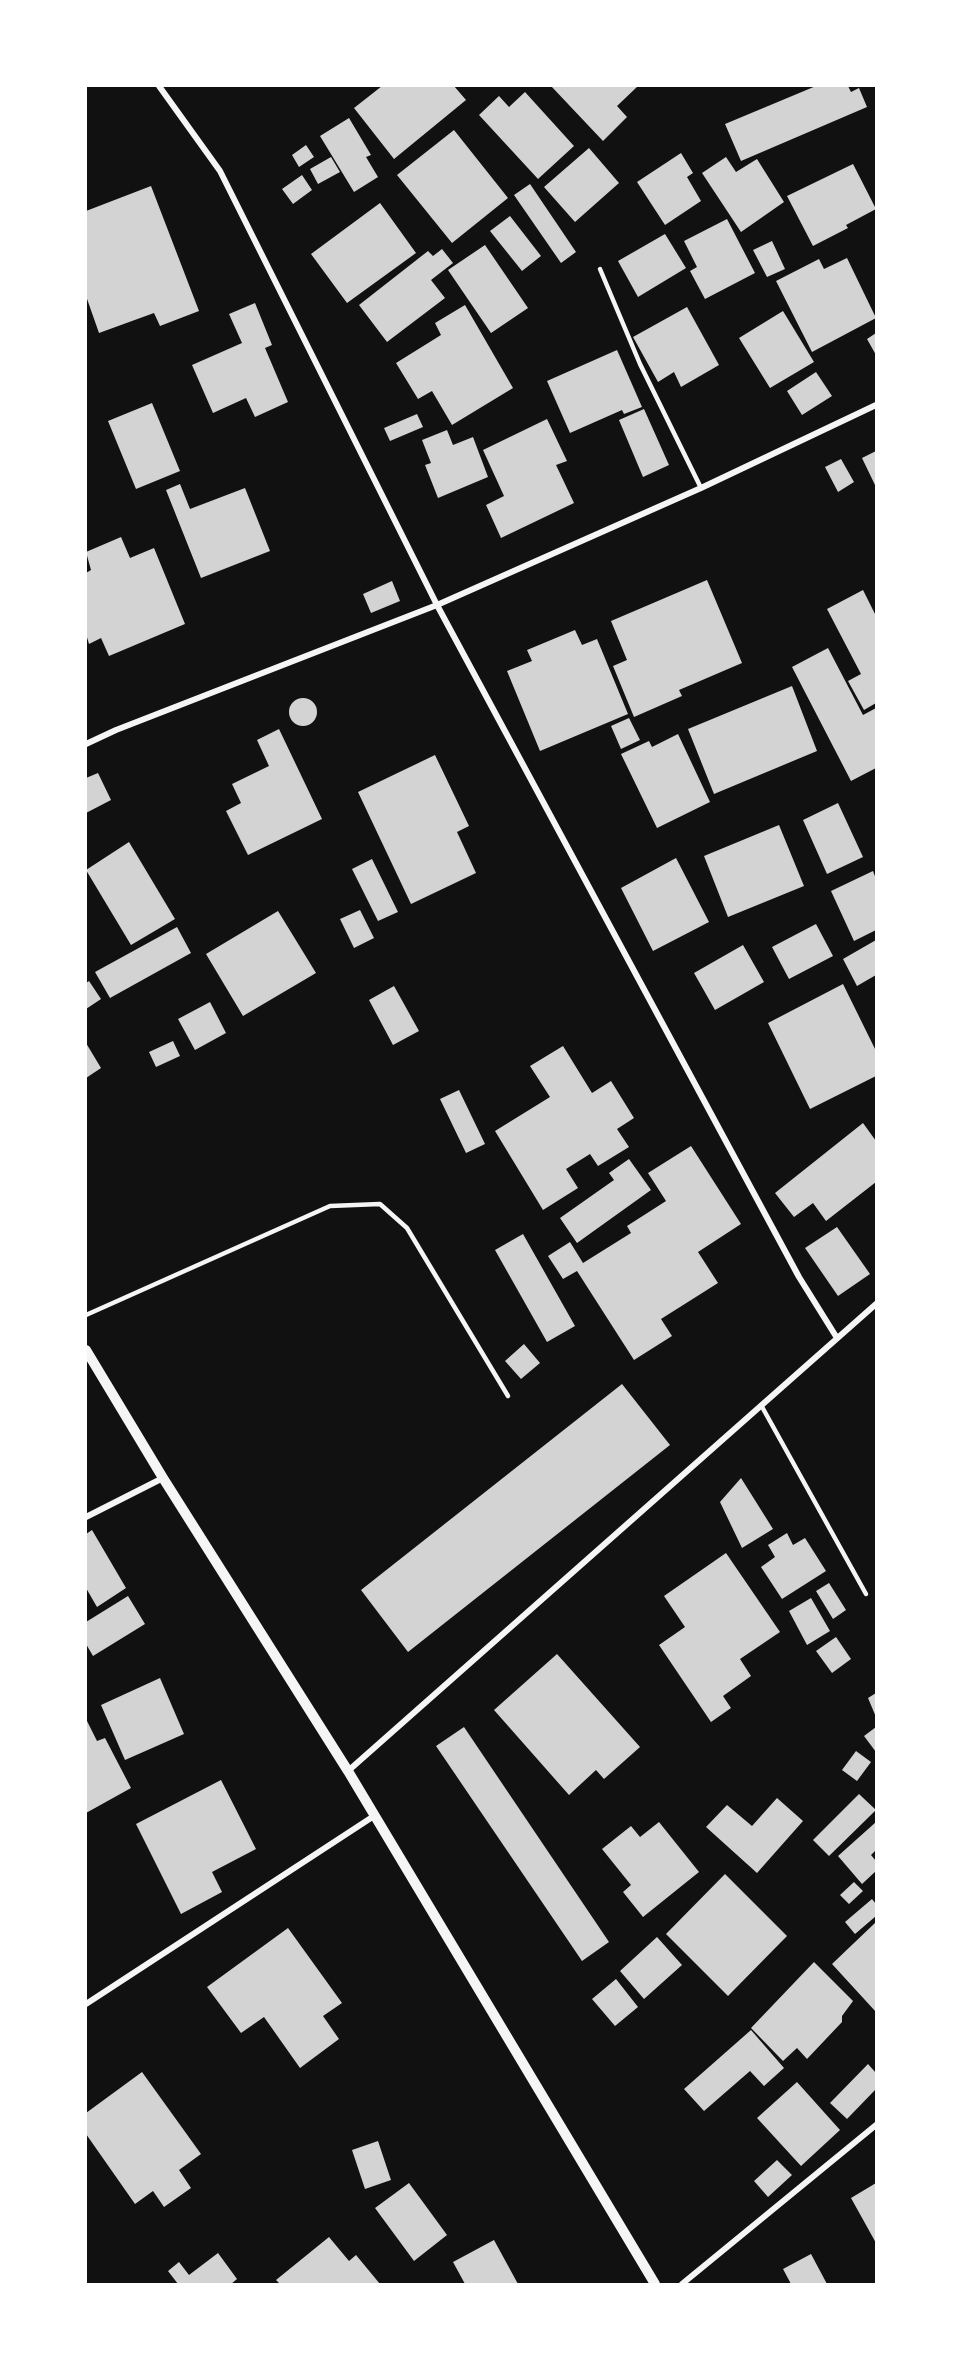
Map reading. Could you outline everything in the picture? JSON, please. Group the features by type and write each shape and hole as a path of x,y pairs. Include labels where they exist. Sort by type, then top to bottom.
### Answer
{"street":[{"path":"159,86 220,171 437,605 799,1277 837,1338"},
{"path":"86,744 116,730 437,605 701,488 876,405"},
{"path":"348,1771 876,1304"},
{"path":"86,1350 163,1478 348,1771 655,2284"},
{"path":"86,1517 163,1478"},
{"path":"86,2004 374,1815"},
{"path":"682,2284 876,2125"}],"lane":[{"path":"600,269 640,364 701,488"},
{"path":"86,1315 330,1206 380,1204 407,1228 507,1396"},
{"path":"761,1406 866,1594"}],"building":[{"path":"382,86 454,86 466,100 394,159 354,108"},
{"path":"551,86 638,86 617,106 627,117 603,141"},
{"path":"816,86 848,86 851,92 859,88 867,107 741,161 725,124"},
{"path":"525,92 574,146 538,179 479,115 499,96 509,107"},
{"path":"349,118 371,155 366,157 378,177 354,192 320,136"},
{"path":"454,130 508,198 452,243 397,175"},
{"path":"306,145 314,157 299,167 292,155"},
{"path":"589,148 619,183 575,222 544,187"},
{"path":"681,153 693,173 687,177 701,201 665,225 637,182"},
{"path":"331,157 340,172 318,184 310,169"},
{"path":"726,157 736,172 757,159 784,202 741,232 702,173"},
{"path":"853,164 876,209 846,225 848,228 813,246 787,196"},
{"path":"302,175 312,190 293,204 282,189"},
{"path":"530,184 576,252 561,263 514,195"},
{"path":"151,186 199,311 160,326 154,313 99,333 86,296 86,211"},
{"path":"380,203 416,253 347,303 311,254"},
{"path":"510,216 541,256 522,271 490,231"},
{"path":"727,219 755,273 705,299 690,271 697,267 684,241"},
{"path":"665,234 686,268 638,297 618,261"},
{"path":"772,241 785,269 767,277 753,250"},
{"path":"485,245 528,308 491,333 448,270"},
{"path":"442,249 453,263 431,280 445,298 387,342 359,305 428,251 433,256"},
{"path":"847,258 876,318 812,352 776,281 819,259 824,269"},
{"path":"255,303 272,345 265,348 288,402 255,417 246,398 213,413 192,365 242,343 229,314"},
{"path":"465,305 513,388 452,425 432,391 418,399 396,363 441,335 435,323"},
{"path":"687,307 719,365 681,387 674,372 658,382 633,337"},
{"path":"783,311 814,362 770,388 739,338"},
{"path":"876,333 876,355 867,339"},
{"path":"617,350 642,407 624,414 622,410 570,433 547,381"},
{"path":"816,372 832,396 802,415 787,391"},
{"path":"152,403 180,471 136,489 108,421"},
{"path":"644,409 669,465 643,477 619,420"},
{"path":"417,414 423,427 390,441 384,428"},
{"path":"547,419 567,461 556,465 574,503 501,538 486,505 504,496 483,450"},
{"path":"447,430 453,445 473,437 488,477 438,498 425,465 431,463 422,440"},
{"path":"876,451 876,484 875,485 862,458"},
{"path":"841,459 854,482 838,492 825,467"},
{"path":"180,484 190,509 245,488 270,551 201,578 166,490"},
{"path":"121,537 130,558 154,548 185,624 109,656 101,638 89,644 86,634 86,573 91,570 86,552"},
{"path":"707,580 742,663 679,690 682,696 634,717 613,666 627,660 611,621"},
{"path":"392,581 400,601 371,613 363,594"},
{"path":"863,590 876,616 876,703 864,710 848,681 861,674 827,609"},
{"path":"575,630 582,645 597,639 628,714 540,751 507,671 532,661 527,650"},
{"path":"828,648 863,715 876,708 876,768 851,781 792,667"},
{"path":"792,686 817,751 714,794 688,729"},
{"path":"303,698 313,702 317,712 313,722 303,726 293,722 289,712 293,702"},
{"path":"629,718 640,740 621,749 611,726"},
{"path":"279,729 322,819 248,855 226,811 241,803 232,784 269,766 257,740"},
{"path":"678,734 710,802 657,828 621,754 649,741 652,747"},
{"path":"435,755 469,826 457,832 476,873 411,904 358,792"},
{"path":"98,773 111,800 86,813 86,778"},
{"path":"838,803 863,857 827,874 803,820"},
{"path":"779,825 804,886 728,917 704,856"},
{"path":"129,842 175,919 131,945 86,870"},
{"path":"676,858 709,922 653,951 621,888"},
{"path":"372,859 398,912 378,921 352,869"},
{"path":"873,871 876,879 876,930 854,941 831,891"},
{"path":"360,910 374,938 354,948 340,919"},
{"path":"278,911 316,973 243,1016 206,954"},
{"path":"816,924 833,956 789,979 772,947"},
{"path":"177,927 191,953 110,998 95,972"},
{"path":"876,940 876,975 857,986 843,959"},
{"path":"743,945 764,982 715,1010 694,973"},
{"path":"89,981 101,999 86,1009 86,983"},
{"path":"843,984 876,1051 876,1076 810,1109 768,1023"},
{"path":"394,986 419,1031 393,1045 369,1000"},
{"path":"210,1002 226,1033 195,1050 178,1019"},
{"path":"173,1041 180,1056 156,1067 149,1052"},
{"path":"86,1043 101,1068 86,1078"},
{"path":"563,1046 592,1093 611,1081 634,1118 617,1129 629,1147 598,1166 590,1154 566,1169 578,1188 543,1210 495,1131 550,1097 530,1066"},
{"path":"459,1090 485,1144 466,1153 440,1099"},
{"path":"863,1123 876,1141 876,1182 826,1221 813,1203 794,1217 775,1193"},
{"path":"691,1146 741,1224 698,1252 718,1283 661,1319 672,1336 634,1360 577,1271 563,1279 548,1256 570,1242 583,1263 631,1233 627,1226 666,1201 648,1173"},
{"path":"629,1159 651,1190 577,1243 560,1218 614,1180 609,1173"},
{"path":"837,1227 870,1274 838,1296 805,1248"},
{"path":"523,1234 575,1326 547,1342 495,1250"},
{"path":"524,1344 540,1363 521,1379 505,1361"},
{"path":"622,1384 670,1445 408,1652 361,1590"},
{"path":"741,1478 773,1529 742,1548 720,1502"},
{"path":"92,1530 126,1588 97,1607 86,1588 86,1534"},
{"path":"787,1533 793,1545 805,1538 826,1571 782,1599 761,1567 775,1557 768,1545"},
{"path":"726,1553 780,1632 740,1659 751,1676 723,1696 731,1708 711,1722 659,1645 685,1627 664,1596"},
{"path":"829,1583 846,1610 833,1619 816,1591"},
{"path":"128,1596 145,1624 93,1656 86,1644 86,1622"},
{"path":"811,1598 830,1631 807,1645 789,1611"},
{"path":"836,1637 851,1659 832,1673 816,1651"},
{"path":"557,1654 640,1747 604,1779 596,1770 569,1795 494,1710"},
{"path":"160,1678 184,1734 125,1760 101,1705"},
{"path":"876,1693 876,1717 868,1698"},
{"path":"86,1719 97,1741 105,1738 131,1788 86,1813"},
{"path":"464,1727 609,1942 582,1961 436,1746"},
{"path":"876,1727 876,1752 864,1736"},
{"path":"856,1751 871,1762 857,1781 842,1770"},
{"path":"221,1780 256,1849 212,1872 222,1892 181,1914 136,1824"},
{"path":"859,1794 876,1810 829,1856 813,1840"},
{"path":"777,1798 803,1821 757,1873 706,1827 727,1805 752,1826"},
{"path":"659,1822 699,1872 643,1917 623,1892 631,1885 602,1849 631,1826 640,1837"},
{"path":"876,1822 876,1850 871,1855 876,1861 876,1871 862,1884 838,1856"},
{"path":"725,1874 787,1936 728,1996 666,1934"},
{"path":"854,1882 863,1891 849,1904 840,1895"},
{"path":"872,1899 876,1904 876,1916 855,1934 845,1922"},
{"path":"876,1922 876,2012 832,1964"},
{"path":"288,1928 342,2003 323,2016 339,2039 300,2068 264,2017 241,2033 207,1987"},
{"path":"657,1937 682,1965 644,1999 620,1971"},
{"path":"814,1962 853,2001 842,2016 842,2022 807,2059 797,2048 783,2061 751,2028"},
{"path":"616,1979 638,2007 615,2026 592,1999"},
{"path":"751,2030 784,2068 764,2086 750,2071 704,2111 684,2089"},
{"path":"868,2064 876,2073 876,2089 847,2119 830,2103"},
{"path":"142,2072 201,2154 179,2170 191,2188 164,2207 153,2191 135,2204 86,2134 86,2113"},
{"path":"797,2082 840,2130 801,2166 757,2118"},
{"path":"378,2141 391,2180 365,2189 352,2150"},
{"path":"777,2160 792,2175 768,2197 754,2181"},
{"path":"409,2183 447,2235 414,2261 375,2208"},
{"path":"876,2183 876,2243 851,2198"},
{"path":"329,2237 349,2261 356,2255 380,2284 280,2284 276,2280"},
{"path":"494,2240 518,2284 465,2284 453,2262"},
{"path":"218,2253 237,2279 231,2284 178,2284 168,2271 179,2262 189,2275"},
{"path":"811,2254 827,2284 791,2284 783,2269"}]}
